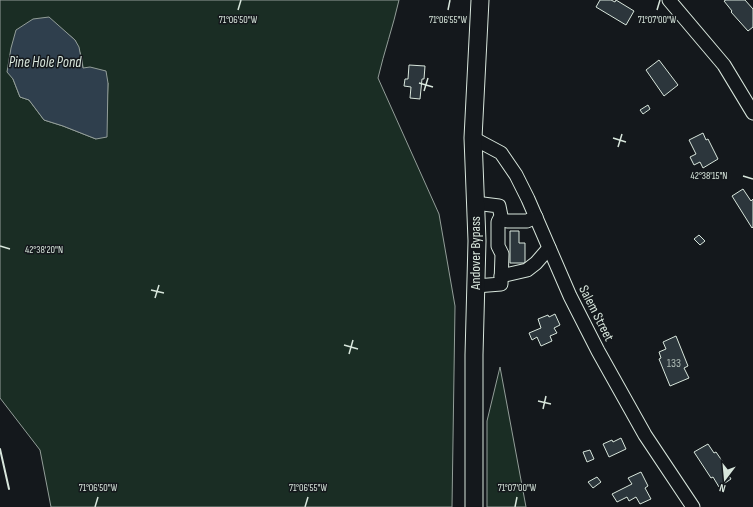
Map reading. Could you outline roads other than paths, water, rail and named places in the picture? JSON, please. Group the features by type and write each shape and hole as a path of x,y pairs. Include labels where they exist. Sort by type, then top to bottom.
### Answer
{"main road":[{"name":"Andover Bypass","path":"474,507 474,355 477,241 473,138 480,0"}],"street":[{"path":"669,0 724,66 753,113"},
{"name":"Salem Street","path":"473,138 501,153 516,175 570,296 598,350 645,435 693,507"},
{"path":"475,203 499,206 504,218"},
{"path":"476,286 501,284 502,254 498,246 498,222 504,218 527,221 536,217"},
{"path":"501,276 527,270 536,263 549,248"}],"water":[{"name":"Pine Hole Pond","path":"49,17 75,40 79,47 83,68 90,67 106,71 108,83 107,137 96,139 44,120 29,100 20,97 13,79 7,72 16,30 33,19"}]}
